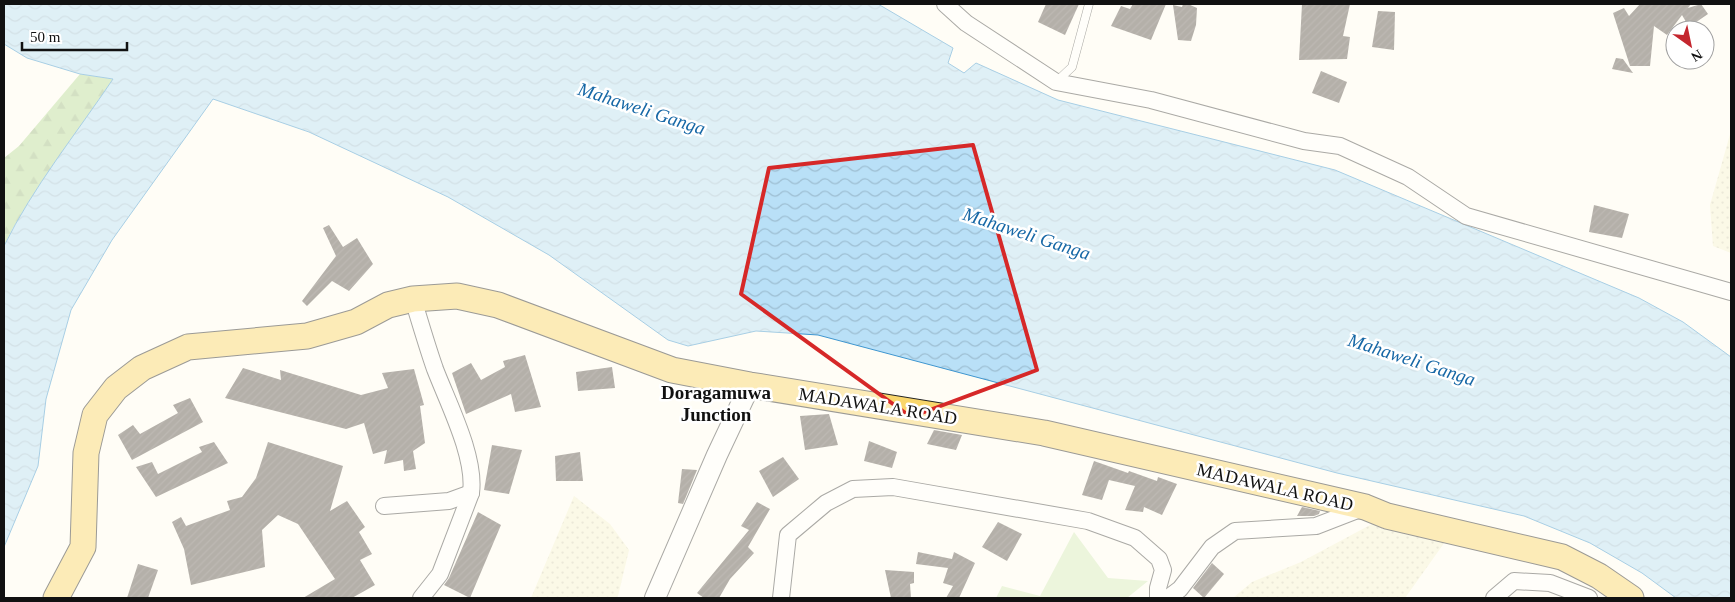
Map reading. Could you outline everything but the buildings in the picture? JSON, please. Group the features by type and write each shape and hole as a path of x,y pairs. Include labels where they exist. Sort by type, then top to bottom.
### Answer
{"main road":[{"name":"MADAWALA ROAD","path":"56,598 83,547 86,453 95,415 116,388 142,368 188,347 308,336 356,322 388,305 413,299 457,296 498,305 672,370 750,385 1044,434 1365,507 1387,516 1562,557 1598,576 1631,598"}],"street":[{"path":"945,4 966,23 1056,82 1151,100 1304,141 1340,146 1408,177 1466,216 1731,292"},
{"path":"413,299 435,369 466,450 473,480 471,493 440,574 421,598"},
{"path":"655,598 717,455 750,385"},
{"path":"782,598 788,534 826,504 853,489 893,487 1088,521 1136,538 1159,559 1163,570 1158,588 1158,598"},
{"path":"384,506 449,501 471,493"},
{"path":"1168,598 1180,589 1212,547 1236,531 1316,526 1365,507"},
{"path":"1494,598 1514,581 1550,583 1589,598"}],"lane":[{"path":"1056,82 1072,67 1090,4"}],"highlighted area":[{"path":"973,145 1037,370 911,417 741,294 769,168"}],"shaded area":[{"path":"1731,131 1731,253 1713,246 1710,205"},
{"path":"574,496 610,524 629,550 618,596 616,598 531,598"},
{"path":"1387,516 1452,532 1405,598 1233,598 1252,582 1301,562"}],"green space":[{"path":"80,74 114,79 47,176 13,228 4,246 4,158 19,146"},
{"path":"1074,532 1108,578 1148,581 1127,598 996,598 1002,586 1040,596"}],"water":[{"name":"Mahaweli Ganga","path":"4,4 878,4 953,48 948,63 964,73 976,63 1058,100 1335,170 1639,298 1683,322 1731,357 1731,598 1676,598 1642,573 1590,543 1524,516 1337,473 818,335 756,331 688,346 668,340 549,255 448,197 309,132 213,99 112,240 71,310 46,399 38,466 4,547 4,246 41,182 113,79 80,74 27,58 4,44"}],"district":[{"name":"Doragamuwa Junction","path":"716,403"}]}
